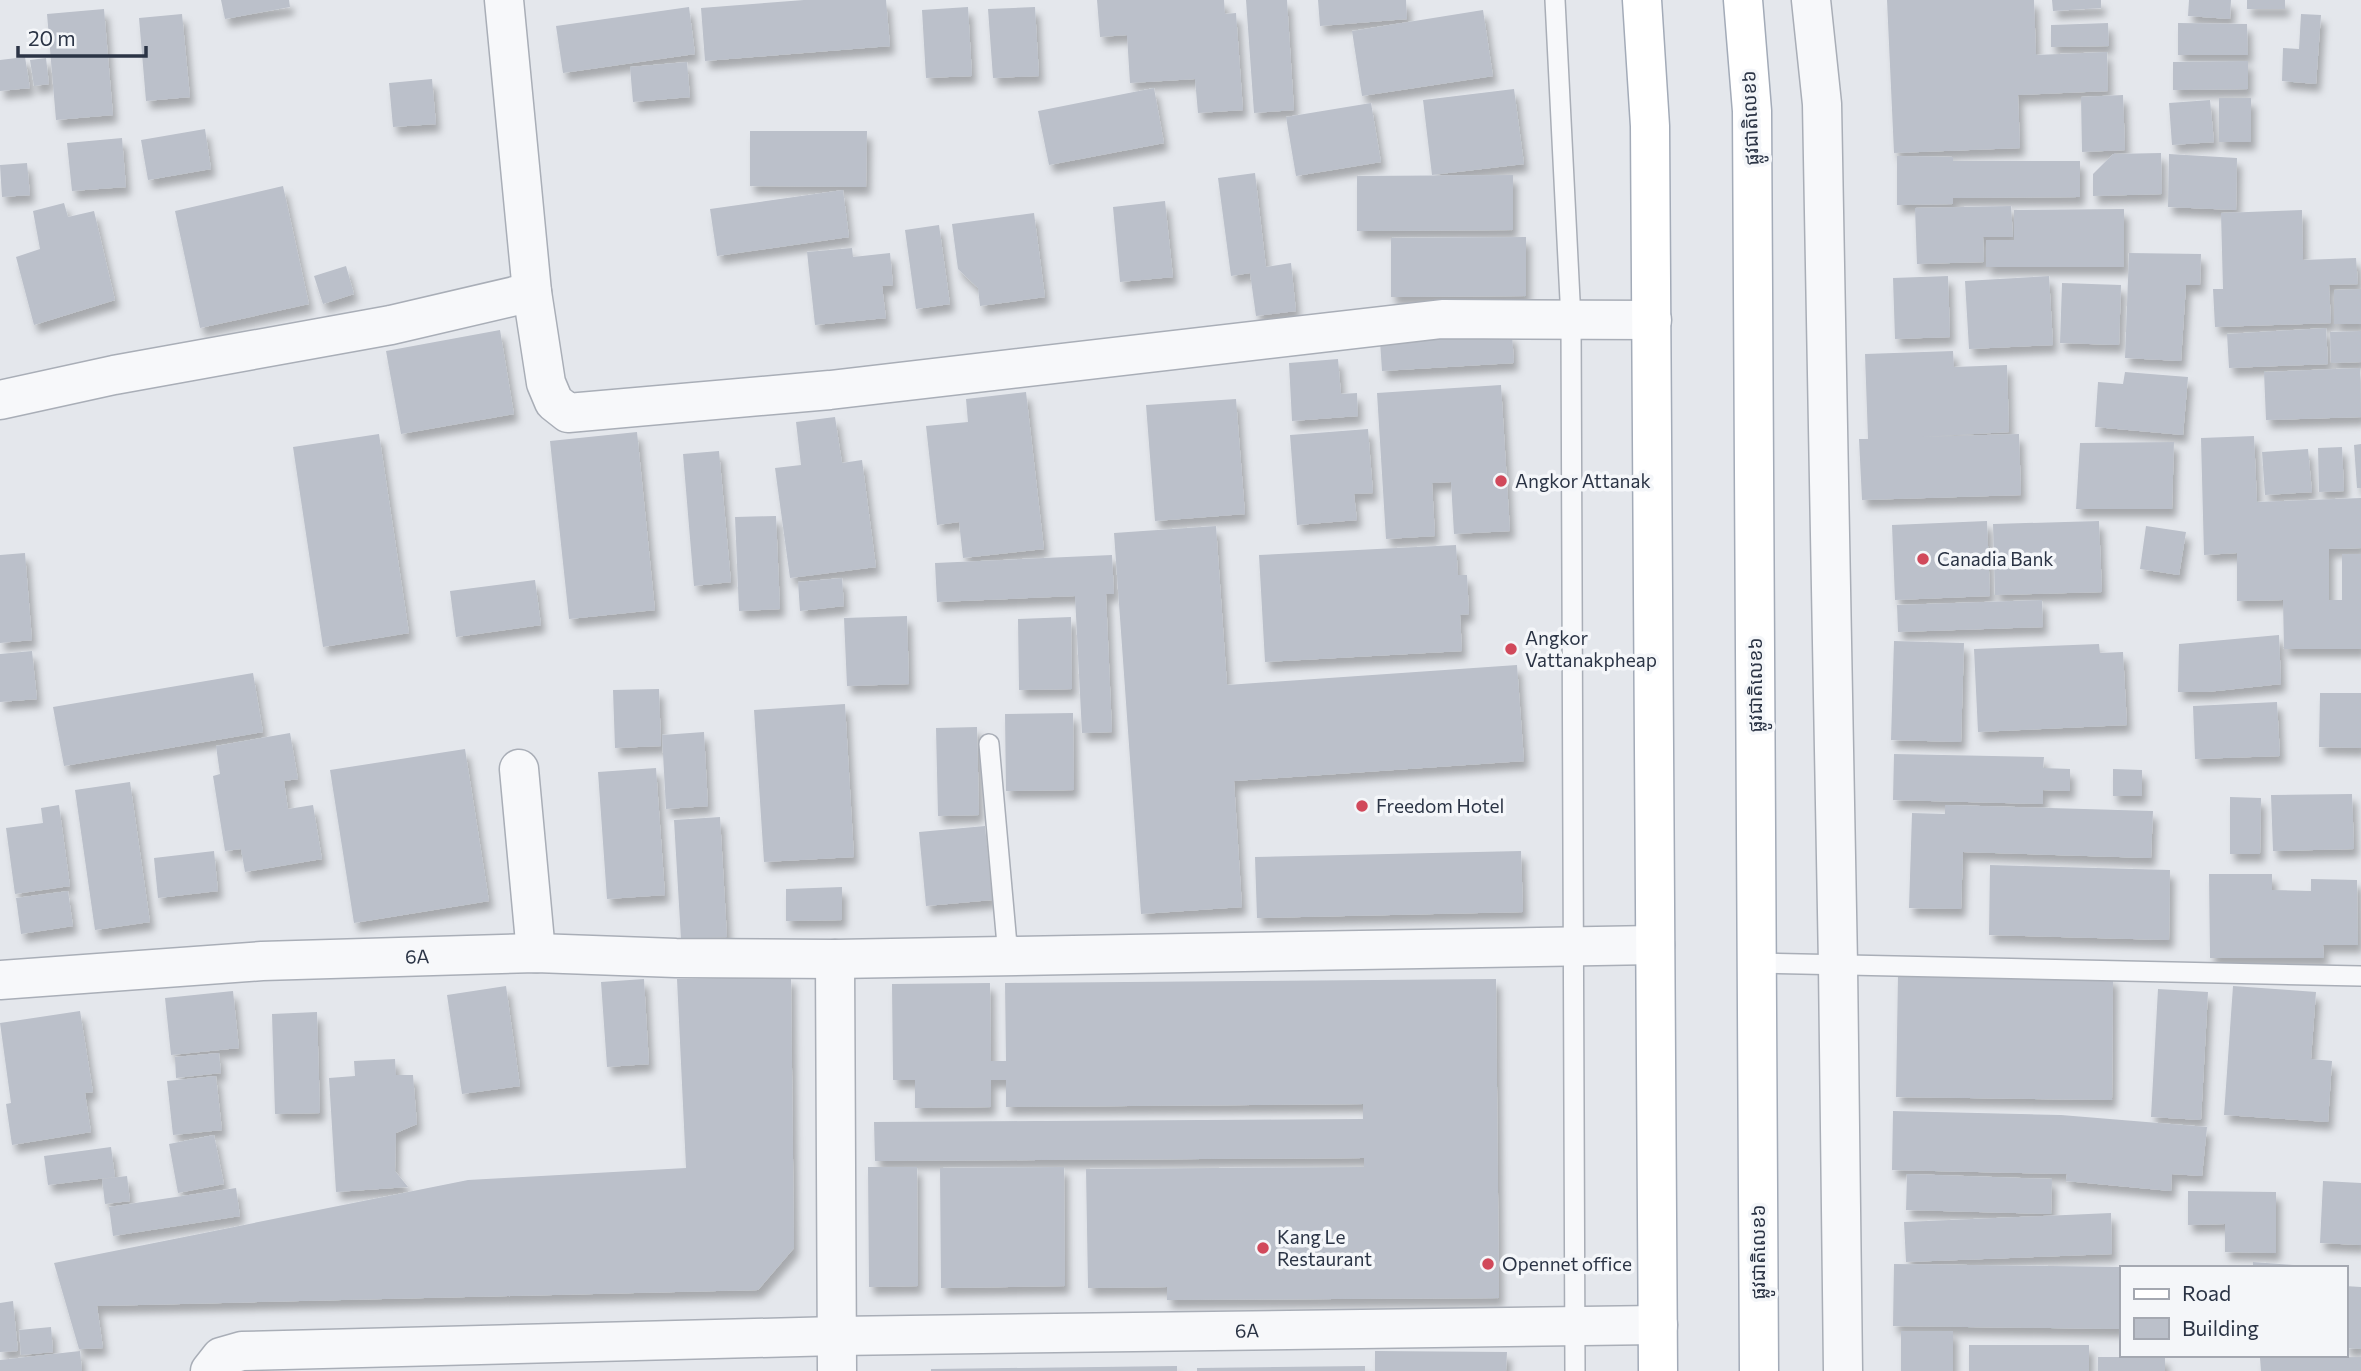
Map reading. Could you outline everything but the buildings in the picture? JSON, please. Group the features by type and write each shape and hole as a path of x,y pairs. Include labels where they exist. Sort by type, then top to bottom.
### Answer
{"main road":[{"path":"1642,0 1650,126 1658,1371"},
{"name":"ផ្លូវជាតិលេខ៦","path":"1743,0 1752,111 1759,1371"}],"street":[{"path":"505,0 533,292 546,383 554,402 568,413 830,390 1442,319 1652,320"},
{"path":"1811,0 1822,104 1843,1371"},
{"path":"0,400 114,375 391,325 533,292"},
{"path":"519,769 536,953"},
{"name":"6A","path":"0,980 262,961 536,953 676,958 835,959 1656,945"},
{"path":"835,959 837,1354"},
{"name":"6A","path":"210,1371 221,1357 242,1351 837,1354 1658,1325"}],"lane":[{"path":"1555,0 1571,320 1575,1371"},
{"path":"989,744 1008,956"},
{"path":"1756,963 2361,975"}],"place":[{"name":"Angkor Attanak","path":"1501,481"},
{"name":"Canadia Bank","path":"1923,559"},
{"name":"Angkor Vattanakpheap","path":"1511,649"},
{"name":"Freedom Hotel","path":"1362,806"},
{"name":"Kang Le Restaurant","path":"1263,1248"},
{"name":"Opennet office","path":"1488,1264"}]}
